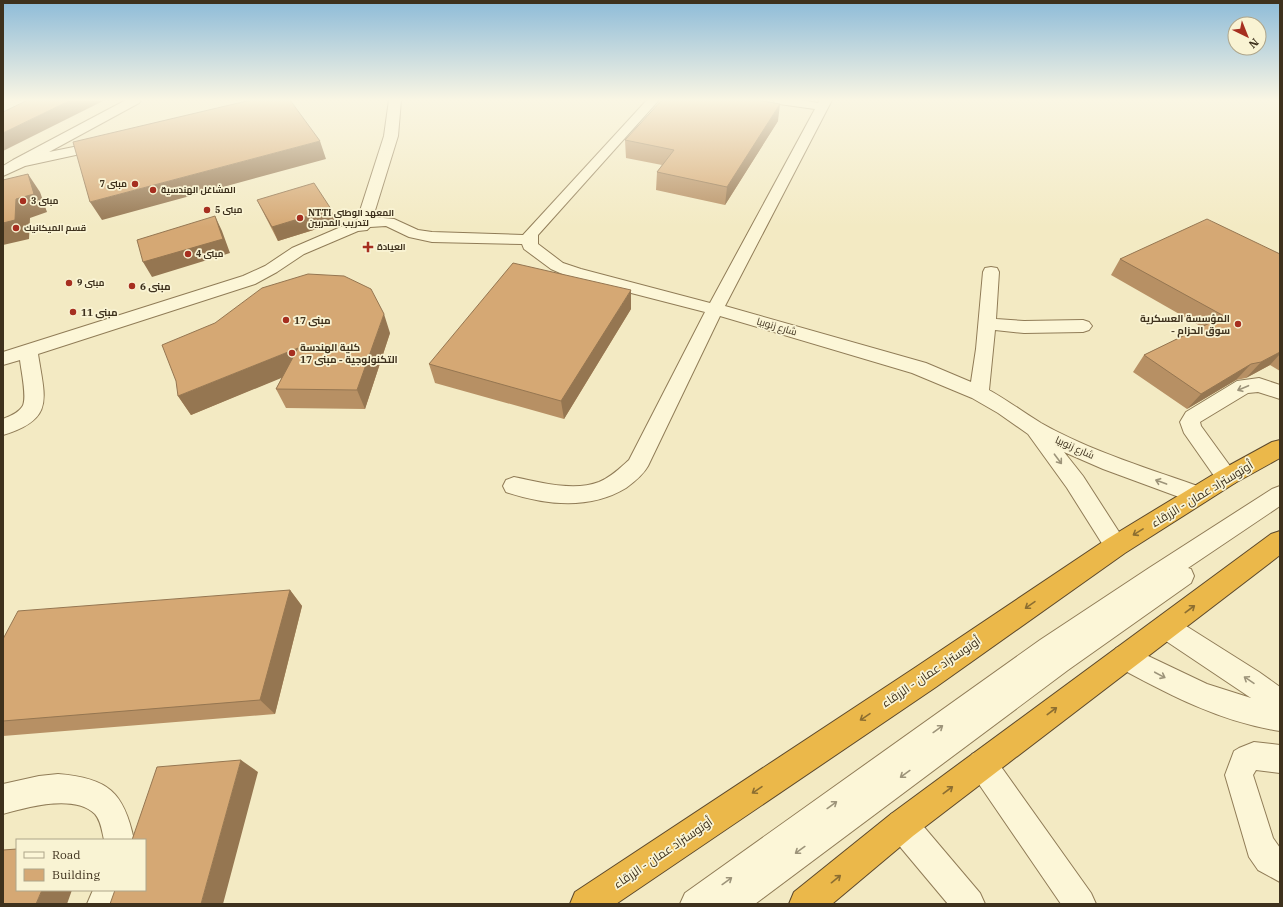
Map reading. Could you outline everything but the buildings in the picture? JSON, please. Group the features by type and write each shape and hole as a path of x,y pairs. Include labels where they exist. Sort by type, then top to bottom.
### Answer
{"highway":[{"name":"أوتوستراد عمان - الزرقاء","path":"587,904 926,677 1116,546 1198,495 1280,448"},
{"path":"806,904 902,825 1280,541"}],"street":[{"path":"3,172 58,142"},
{"path":"359,226 389,142"},
{"path":"3,359 249,280 271,269 298,251 359,226 380,228 416,240 444,242 529,243 531,234 615,142"},
{"path":"514,486 562,495 579,495 613,486 627,477 637,466 715,309 804,142"},
{"path":"18,164 112,143"},
{"name":"شارع زنوبيا","path":"529,243 557,266 575,273 767,323 905,364 979,394 1005,408 1034,428 1110,463 1198,495"},
{"path":"979,394 991,272"},
{"path":"987,324 1024,327 1083,326"},
{"path":"3,427 24,417 30,412 34,403 28,351"},
{"path":"1227,478 1191,428 1190,422 1192,418 1244,386 1259,385 1280,392"},
{"path":"1034,428 1076,482 1116,546"},
{"path":"696,904 1049,649 1157,575 1280,495"},
{"path":"728,904 1059,661 1280,509"},
{"path":"1166,627 1250,681 1280,704"},
{"path":"1125,657 1177,684 1225,705 1250,712 1280,717"},
{"path":"1280,758 1261,755 1249,757 1240,767 1239,775 1260,846 1269,859 1280,866"},
{"path":"982,764 1080,904"},
{"path":"3,799 46,790 77,789 90,793 102,800 111,810 117,823 119,839"},
{"path":"902,825 969,904"},
{"path":"103,904 109,891"}],"place":[{"name":"مبنى 7","path":"135,184"},
{"name":"المشاغل الهندسية","path":"153,190"},
{"name":"مبنى 3","path":"23,201"},
{"name":"مبنى 5","path":"207,210"},
{"name":"NTTI المعهد الوطني لتدريب المدربين","path":"300,218"},
{"name":"قسم الميكانيك","path":"16,228"},
{"name":"العيادة","path":"368,247"},
{"name":"مبنى 4","path":"188,254"},
{"name":"مبنى 9","path":"69,283"},
{"name":"مبنى 6","path":"132,286"},
{"name":"مبنى 11","path":"73,312"},
{"name":"مبنى 17","path":"286,320"},
{"name":"المؤسسة العسكرية - سوق الحزام","path":"1238,324"},
{"name":"كلية الهندسة التكنولوجية - مبنى 17","path":"292,353"}]}
